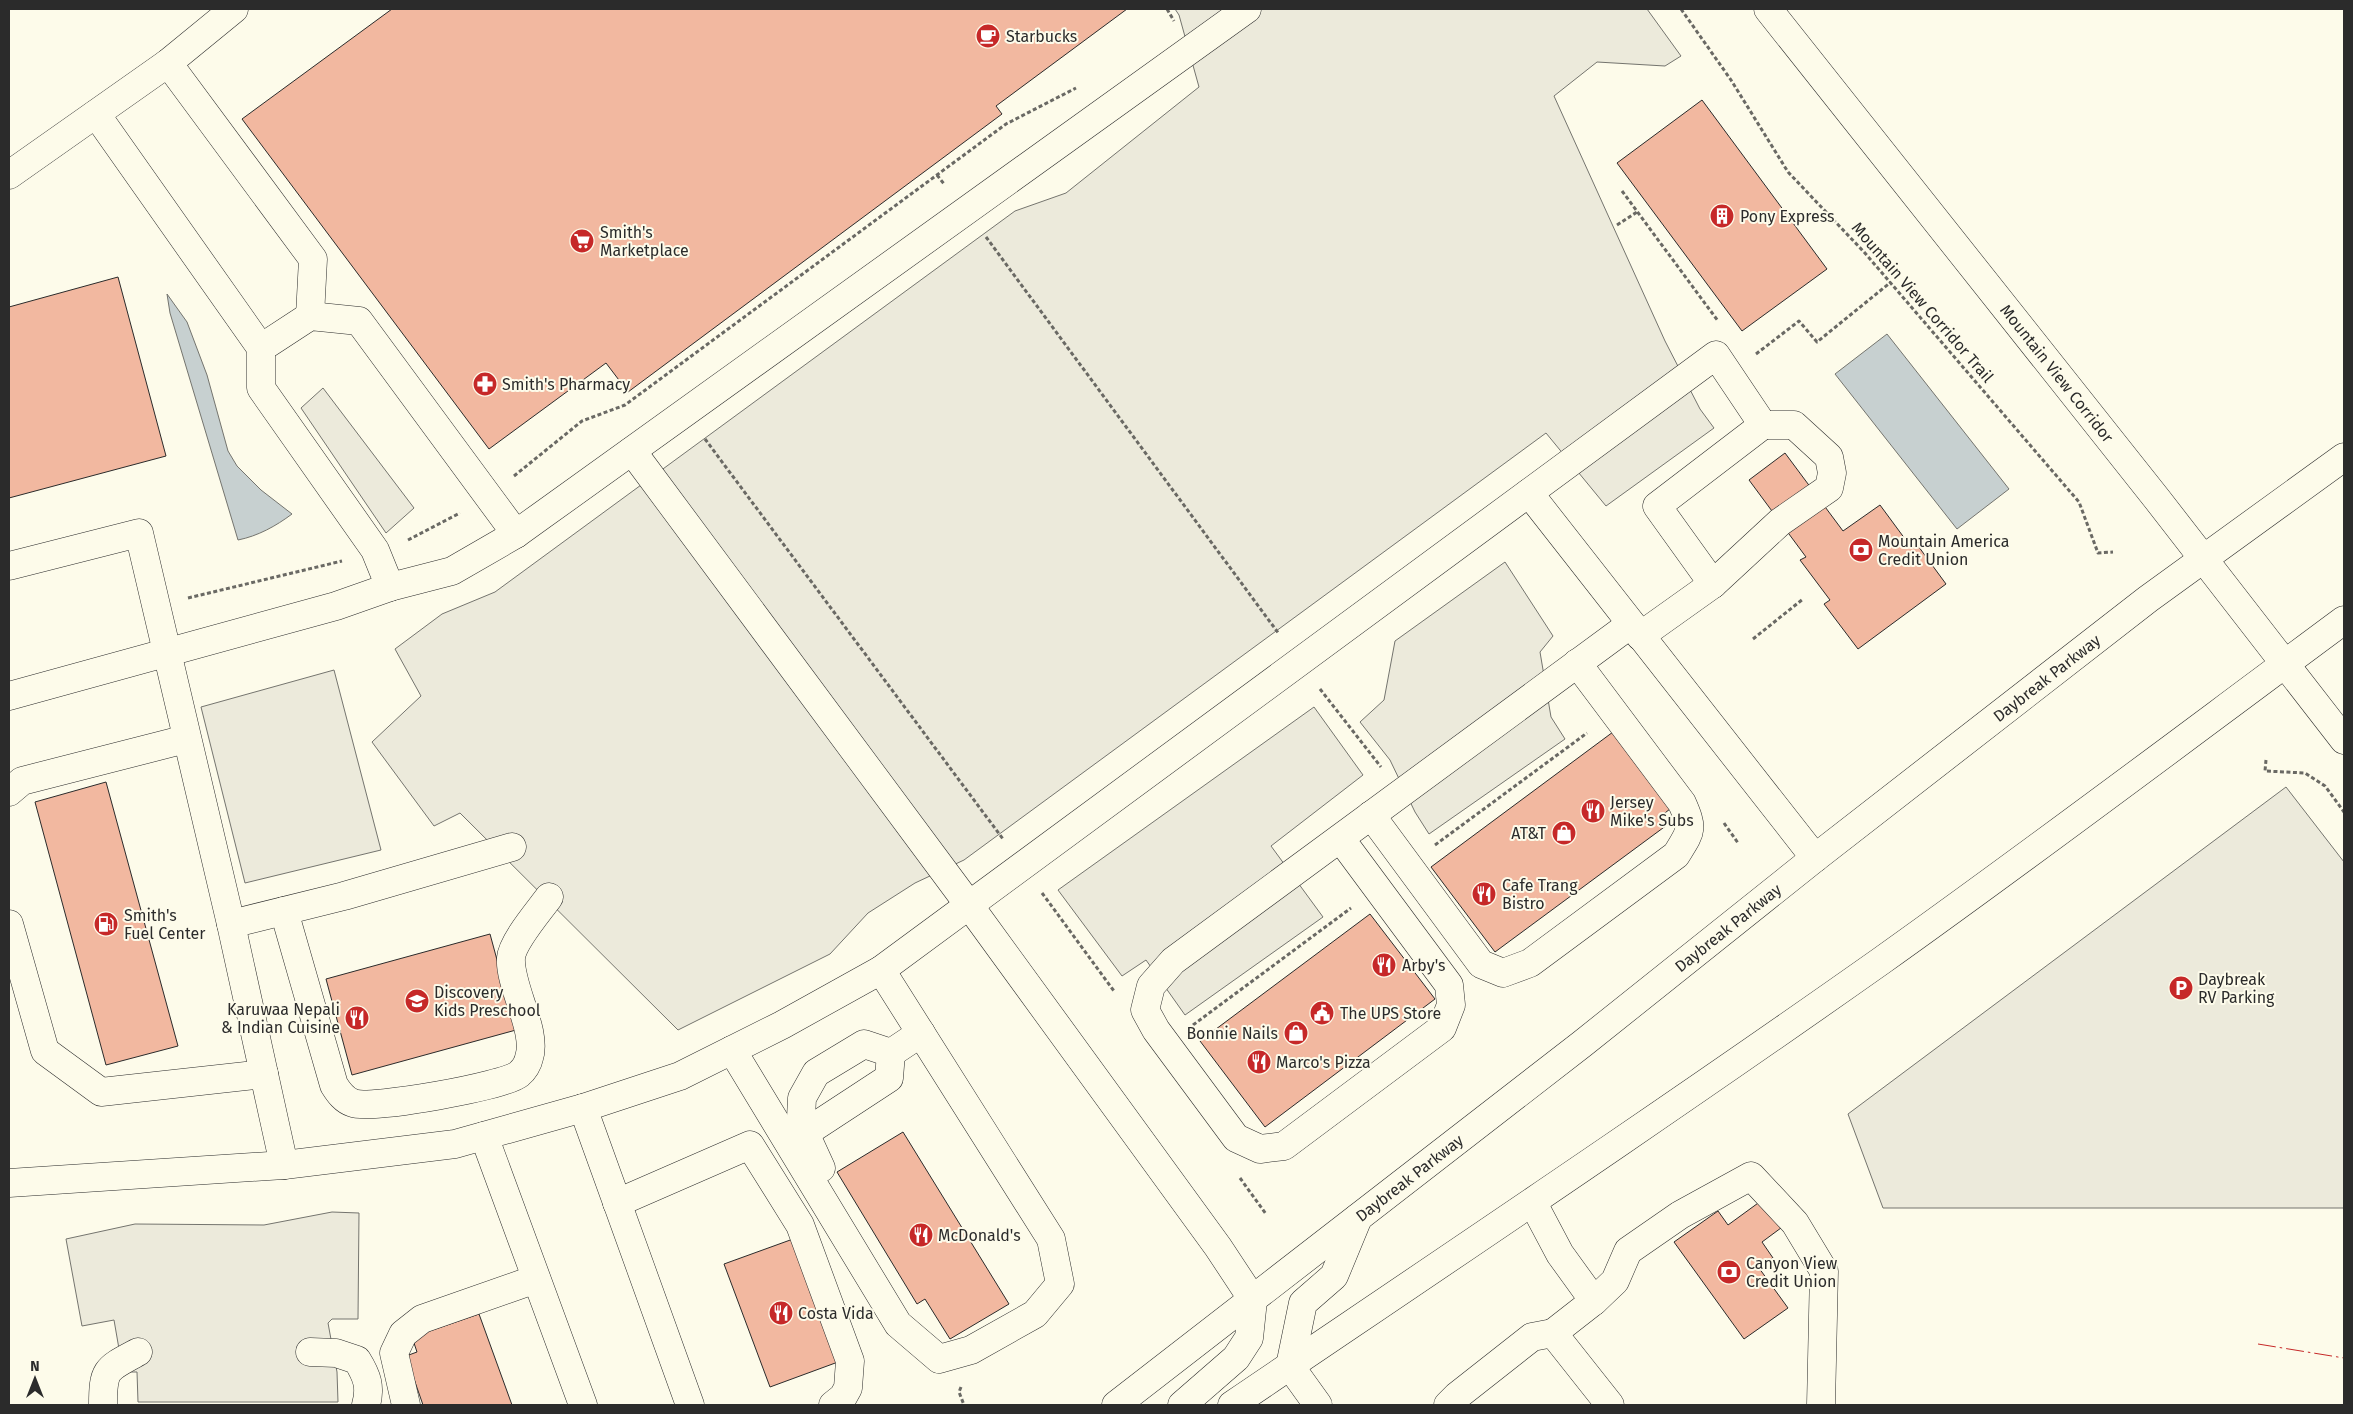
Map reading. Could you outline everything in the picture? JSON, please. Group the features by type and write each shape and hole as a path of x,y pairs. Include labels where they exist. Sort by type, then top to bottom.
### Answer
{"main road":[{"path":"9,175 168,63 234,9"},
{"path":"9,696 336,606 390,587 452,571 516,534 1247,9"},
{"name":"Mountain View Corridor","path":"1768,9 2286,663 2344,740"},
{"path":"168,63 313,259 310,316"},
{"path":"96,114 261,348 261,388 375,550 390,587"},
{"path":"261,348 310,316 359,321 516,534"},
{"path":"9,1184 284,1165 455,1144 583,1108 680,1076 782,1025 881,970 1716,355 1763,425"},
{"path":"1340,838 1449,985 1451,1005 1442,1028 1284,1146 1260,1149 1236,1138 1156,1030 1145,1010 1151,986 1173,961 1577,663 1713,584 1780,522 1828,488 1832,472 1829,457 1794,425 1763,425 1657,506 1713,584"},
{"path":"632,451 969,905 1218,1247 1253,1300 1249,1338 1240,1351 1212,1380 1182,1405"},
{"name":"Daybreak Parkway","path":"1116,1405 1590,1038 1815,858 2203,558 2344,457"},
{"path":"1529,493 1815,858"},
{"path":"9,566 139,533 157,607 165,652 231,924 284,1165"},
{"path":"1232,1405 1410,1283 1533,1203 1883,959 2344,620"},
{"path":"1371,815 1481,964 1503,973 1530,963 1676,855 1689,834 1690,822 1682,803 1577,663"},
{"path":"9,792 22,780 186,739"},
{"path":"231,924 344,896 512,847"},
{"path":"284,911 334,1085 342,1097 352,1103 370,1105 447,1093 502,1081 519,1075 530,1057 530,1041 511,957 519,941 549,897"},
{"path":"9,924 45,1051 101,1092 264,1074"},
{"path":"732,1050 898,1324 939,1359 971,1350 1035,1314 1060,1284 1051,1238 881,970"},
{"path":"891,1053 921,1033"},
{"path":"891,1053 864,1044 816,1073 802,1098 801,1118 805,1133 827,1180 912,1313 915,1338"},
{"path":"805,1133 890,1078 891,1053"},
{"path":"583,1108 690,1405"},
{"path":"484,1136 583,1405"},
{"path":"617,1203 750,1145 800,1225 850,1362 848,1388 833,1405"},
{"path":"1448,1405 1532,1337 1553,1333 1594,1301 1615,1280 1628,1251 1680,1215 1751,1176 1795,1223 1824,1271 1822,1405"},
{"path":"1533,1203 1560,1254 1594,1301"},
{"path":"1318,1405 1290,1366 1303,1303 1334,1276 1358,1218"},
{"path":"406,1405 394,1353 403,1334 422,1319 536,1279"},
{"path":"1553,1333 1610,1405"},
{"path":"103,1405 103,1380 113,1365 138,1352"},
{"path":"310,1352 336,1353 357,1360 364,1373 372,1401"}],"path":[{"path":"1166,26 1174,21 1167,9"},
{"name":"Mountain View Corridor Trail","path":"1681,9 1731,80 1788,172 1891,282 2079,502 2098,553 2113,552"},
{"path":"511,479 582,421 625,405 1006,124 1080,85"},
{"path":"937,174 944,184"},
{"path":"1622,192 1724,329"},
{"path":"1618,225 1637,212"},
{"path":"983,234 1281,637"},
{"path":"1755,355 1799,321 1817,342 1891,282"},
{"path":"701,434 1003,840"},
{"path":"404,542 437,527 468,508"},
{"path":"182,600 350,559"},
{"path":"1753,639 1803,599"},
{"path":"1318,686 1382,768"},
{"path":"1434,846 1590,731"},
{"path":"2266,760 2265,770 2305,773 2325,786 2344,812"},
{"path":"1186,1031 1353,906"}],"shaded area":[{"path":"1175,9 1647,9 1681,56 1665,66 1597,62 1554,96 1665,341 1700,409 1714,428 1606,506 1546,433 964,860 915,883 868,913 830,954 678,1030 460,813 434,826 372,742 421,696 395,649 442,614 495,592 1015,211 1066,193 1199,87 1179,15"},
{"path":"167,294 187,322 207,375 228,451 237,466 261,490 292,514 253,536 238,540 170,313"},
{"path":"1887,334 2009,489 1957,529 1835,374"},
{"path":"323,388 414,508 386,533 301,408"},
{"path":"1505,562 1553,636 1540,652 1551,717 1565,739 1429,834 1415,812 1390,760 1360,722 1384,700 1395,641"},
{"path":"334,670 381,850 245,883 201,707"},
{"path":"1314,707 1363,775 1271,846 1323,917 1185,1015 1146,960 1122,976 1058,890"},
{"name":"Daybreak RV Parking","path":"2286,787 2344,862 2344,1208 1883,1208 1848,1114"},
{"path":"332,1212 359,1213 358,1319 332,1319 328,1323 337,1372 338,1402 138,1402 137,1372 123,1372 114,1320 82,1326 66,1239 135,1224 264,1225"}],"building":[{"name":"Smith's Marketplace","path":"392,9 1127,9 996,106 1002,114 628,392 606,363 489,449 242,119"},
{"name":"Pony Express","path":"1702,100 1827,269 1742,331 1617,163"},
{"path":"118,277 166,456 9,498 9,307"},
{"name":"Mountain America Credit Union","path":"1785,453 1843,531 1880,505 1908,543 1913,539 1946,584 1858,649 1824,604 1830,600 1800,560 1806,557 1749,480"},
{"path":"1613,732 1670,809 1661,816 1667,825 1495,952 1431,867"},
{"name":"Smith's Fuel Center","path":"106,782 178,1046 106,1065 35,802"},
{"path":"1370,914 1435,999 1265,1127 1200,1041"},
{"path":"490,934 516,1030 352,1075 326,979"},
{"name":"McDonald's","path":"903,1132 1009,1304 950,1339 925,1299 917,1304 837,1172"},
{"path":"1765,1198 1785,1225 1762,1242 1773,1258 1759,1268 1788,1308 1744,1339 1674,1242 1718,1211 1728,1225"},
{"name":"Costa Vida","path":"793,1239 838,1362 770,1387 724,1264"},
{"path":"479,1314 512,1405 423,1405 406,1356 417,1352 412,1337"}],"power":[{"path":"2258,1344 2344,1358"}],"place":[{"name":"Starbucks","path":"988,36"},
{"name":"Pony Express","path":"1722,216"},
{"name":"Smith's Marketplace","path":"582,241"},
{"name":"Smith's Pharmacy","path":"485,384"},
{"name":"Mountain America Credit Union","path":"1861,550"},
{"name":"Jersey Mike's Subs","path":"1593,811"},
{"name":"AT&T","path":"1564,833"},
{"name":"Cafe Trang Bistro","path":"1484,894"},
{"name":"Smith's Fuel Center","path":"106,924"},
{"name":"Arby's","path":"1384,965"},
{"name":"Daybreak RV Parking","path":"2181,988"},
{"name":"Discovery Kids Preschool","path":"417,1001"},
{"name":"The UPS Store","path":"1322,1013"},
{"name":"Karuwaa Nepali & Indian Cuisine","path":"357,1018"},
{"name":"Bonnie Nails","path":"1296,1033"},
{"name":"Marco's Pizza","path":"1259,1062"},
{"name":"McDonald's","path":"921,1235"},
{"name":"Canyon View Credit Union","path":"1729,1272"},
{"name":"Costa Vida","path":"781,1313"}]}
